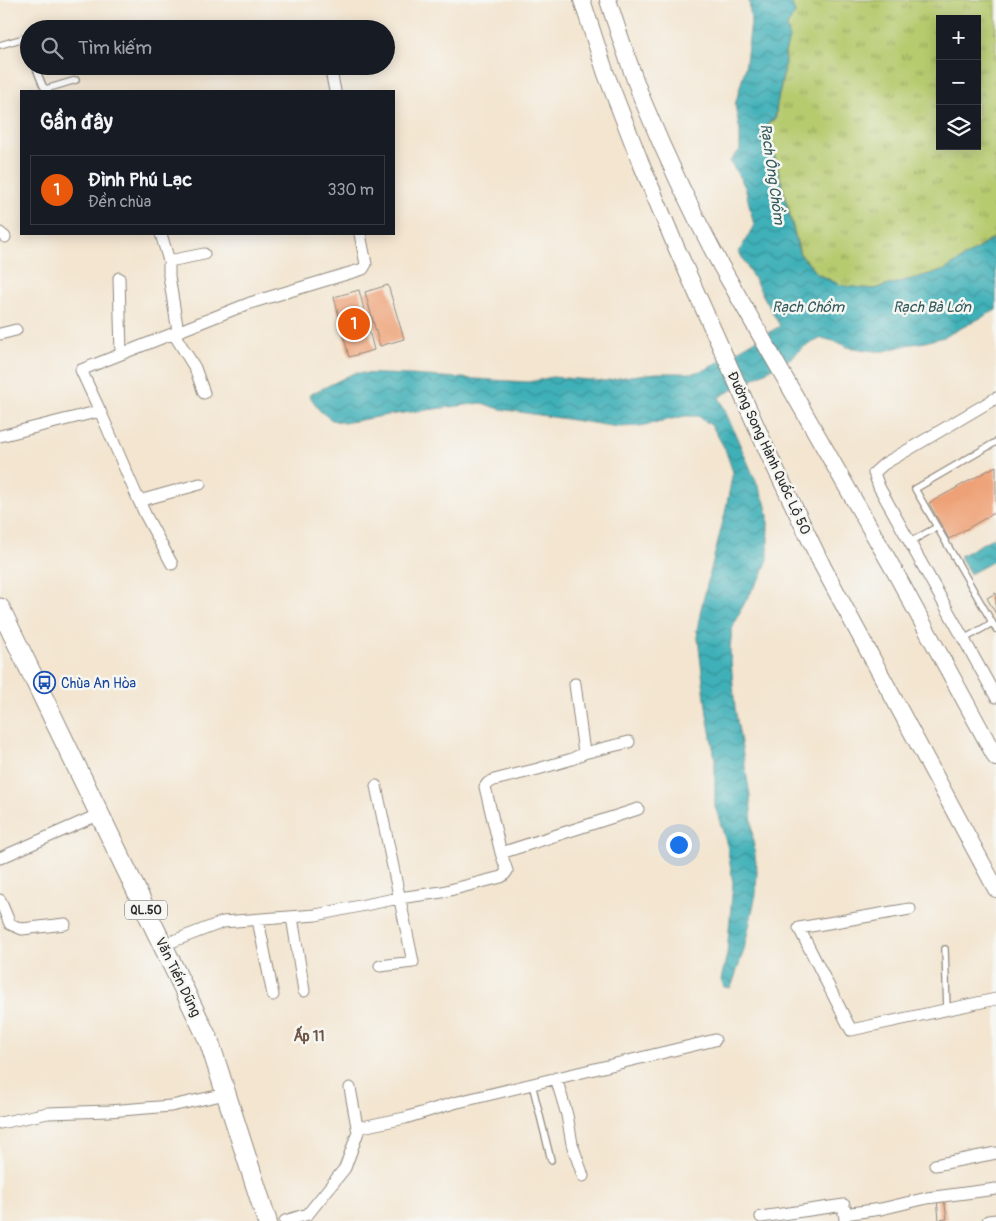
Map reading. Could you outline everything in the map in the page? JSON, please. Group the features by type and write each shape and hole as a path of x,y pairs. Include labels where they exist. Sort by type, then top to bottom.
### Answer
{"highway":[{"name":"Văn Tiến Dũng","path":"0,608 209,1041 267,1221"}],"main road":[{"name":"Đường Song Hành Quốc Lộ 50","path":"582,0 606,74 636,152 777,473 828,575 996,889"},
{"path":"608,0 653,126 712,250 895,572 996,758"}],"street":[{"path":"332,75 335,90"},
{"path":"161,235 169,261 176,333 195,368 204,393"},
{"path":"172,564 146,516 81,370 250,303 363,269 366,264 360,235"},
{"path":"169,261 204,254"},
{"path":"119,278 122,354"},
{"path":"0,334 16,330"},
{"path":"996,398 884,464 874,473 879,487 996,697"},
{"path":"0,436 100,411"},
{"path":"139,501 200,484"},
{"path":"575,684 584,754"},
{"path":"163,945 223,922 316,915 399,898 442,892 504,876 507,870 485,787 488,783 629,742"},
{"path":"376,786 413,962 380,966"},
{"path":"501,853 638,809"},
{"path":"0,858 100,814"},
{"path":"0,900 10,924 22,929 64,924"},
{"path":"910,909 799,928 851,1030 996,999"},
{"path":"292,917 304,991"},
{"path":"258,920 273,995"},
{"path":"357,1128 405,1118 454,1103 715,1040"},
{"path":"556,1078 567,1115 572,1144 583,1176"},
{"path":"285,1221 308,1214 345,1168 358,1132 350,1088"},
{"path":"0,1123 48,1113 171,1106 226,1094"},
{"path":"935,1165 996,1153"},
{"path":"761,1216 844,1205 844,1218 927,1198 996,1189"},
{"path":"988,1221 996,1220"}],"lane":[{"path":"0,45 20,39"},
{"path":"39,75 46,89 76,80"},
{"path":"996,442 916,489 996,629"},
{"path":"910,542 937,527"},
{"path":"964,639 992,623"},
{"path":"945,948 946,1010"},
{"path":"532,1084 551,1160"}],"green space":[{"path":"791,0 996,0 996,236 945,270 874,289 843,286 818,274 800,253 767,127 776,118 777,104 785,69 785,53 789,38 787,26 795,13"}],"water":[{"name":"Rạch Chồm","path":"749,0 791,0 795,13 787,26 789,38 775,118 768,123 767,127 799,253 818,275 843,286 874,289 945,270 996,237 996,310 944,337 885,351 847,347 822,338 803,347 791,358 719,397 765,502 768,515 768,559 761,577 735,621 730,649 735,708 750,795 757,871 756,894 744,950 730,988 724,987 721,980 727,954 733,883 727,845 715,806 715,758 707,715 697,630 733,472 725,449 712,426 698,416 685,416 640,426 618,427 500,409 481,403 388,415 344,423 332,420 320,411 309,395 354,373 529,382 552,377 604,381 656,373 693,373 705,370 780,326 739,252 754,225 745,187 730,161 740,150 740,131 735,105 745,69 751,23"},
{"path":"996,536 996,560 970,574 960,556"}],"building":[{"path":"388,285 404,339 380,346 365,292"},
{"path":"359,290 374,350 349,357 334,297"},
{"path":"996,466 996,512 949,539 929,503"},
{"path":"996,593 996,614 987,598"},
{"path":"937,1198 944,1198 947,1219 939,1220"}],"place":[{"name":"Đình Phú Lạc","path":"354,324"},
{"name":"Chùa An Hòa","path":"45,683"}],"district":[{"name":"Ấp 11","path":"309,1036"}],"water label":[{"name":"Rạch Ông Chồm","path":"772,174"},
{"name":"Rạch Bà Lớn","path":"932,307"}]}
